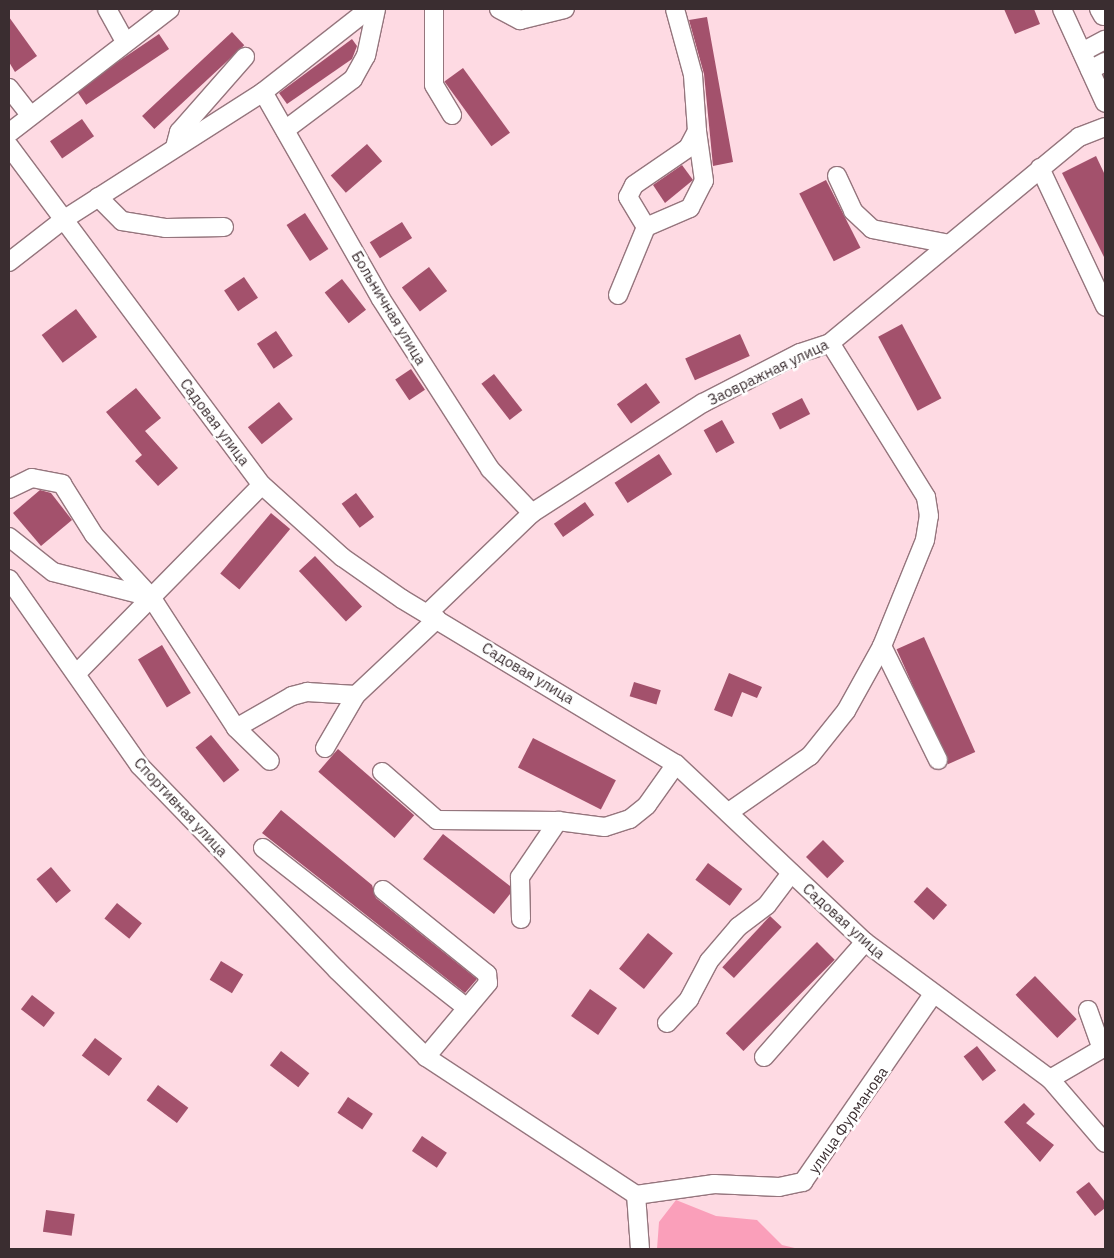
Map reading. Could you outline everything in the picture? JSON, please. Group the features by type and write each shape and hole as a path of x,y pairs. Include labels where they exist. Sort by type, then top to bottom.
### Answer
{"street":[{"path":"107,9 125,42"},
{"path":"9,133 170,9"},
{"path":"9,262 63,220 263,92 369,9"},
{"path":"285,130 353,79 366,56 376,9"},
{"path":"434,9 434,85 452,116"},
{"path":"498,9 520,20 566,9"},
{"path":"618,295 646,227 690,208 704,181 697,131 693,75 675,9"},
{"path":"1062,9 1082,52 1097,66 1105,103"},
{"path":"1082,52 1105,40"},
{"path":"176,147 179,132 245,57"},
{"path":"9,88 30,115"},
{"name":"Больничная улица","path":"263,92 381,299 490,469 532,513"},
{"name":"Заовражная улица","path":"325,748 356,695 532,513 703,403 800,353 830,343 1079,137 1105,127"},
{"path":"646,227 628,197 634,185 688,148 697,131"},
{"name":"Садовая улица","path":"9,146 262,486 342,557 432,616 676,764 865,942 932,996 1050,1079 1105,1143"},
{"path":"1040,168 1105,306"},
{"path":"837,176 853,211 872,229 949,244"},
{"path":"98,197 122,221 166,228 224,227"},
{"path":"729,812 810,756 846,711 882,646 925,540 929,508 830,343"},
{"path":"9,489 32,478 62,484 94,535 151,597 236,728 270,762"},
{"path":"78,672 262,486"},
{"path":"9,537 53,572 151,597"},
{"name":"Спортивная улица","path":"9,580 78,672 140,766 337,970 426,1057 636,1195"},
{"path":"882,646 938,760"},
{"path":"236,728 292,696 307,692 356,695"},
{"path":"382,772 437,820 558,821 605,827 630,818 647,805 676,764"},
{"path":"521,919 520,877 558,821"},
{"path":"263,848 467,1008"},
{"path":"667,1023 689,999 709,961 738,927 767,904 791,873"},
{"path":"383,890 487,974 488,983 426,1057"},
{"path":"764,1058 865,942"},
{"name":"улица Фурманова","path":"636,1195 714,1184 779,1187 803,1182 932,996"},
{"path":"1050,1079 1104,1048 1088,1010"},
{"path":"636,1195 640,1249"}],"shaded area":[{"path":"676,1200 716,1216 757,1220 782,1245 799,1249 657,1249 659,1222"}],"building":[{"path":"1004,9 1034,9 1040,24 1015,34"},
{"path":"9,17 37,56 15,72 9,62"},
{"path":"707,17 733,162 713,166 704,74 689,20"},
{"path":"232,32 244,45 154,129 142,116"},
{"path":"159,34 169,49 86,105 76,90"},
{"path":"352,39 357,46 352,59 287,104 279,93"},
{"path":"463,68 510,133 491,146 444,82"},
{"path":"82,119 94,136 62,159 50,141"},
{"path":"367,144 382,161 346,193 331,175"},
{"path":"1096,156 1105,175 1105,259 1062,173"},
{"path":"682,165 693,180 665,203 653,185"},
{"path":"826,180 861,248 834,261 799,194"},
{"path":"305,213 328,249 310,261 287,225"},
{"path":"402,222 412,238 380,258 370,242"},
{"path":"429,267 447,291 420,311 402,287"},
{"path":"244,277 258,298 238,311 224,290"},
{"path":"342,279 366,310 349,323 325,293"},
{"path":"76,309 97,337 63,363 42,335"},
{"path":"902,324 941,398 918,411 878,337"},
{"path":"276,331 293,356 274,369 257,344"},
{"path":"740,334 750,356 695,380 685,358"},
{"path":"411,369 425,390 409,400 395,380"},
{"path":"494,374 522,410 510,420 481,384"},
{"path":"646,383 660,402 631,424 617,404"},
{"path":"136,388 161,418 145,431 178,468 158,486 135,461 142,455 106,412"},
{"path":"802,398 810,414 780,429 772,413"},
{"path":"279,402 293,419 262,444 248,427"},
{"path":"722,420 735,443 716,453 704,430"},
{"path":"659,454 672,474 628,503 615,483"},
{"path":"40,490 51,493 72,520 41,546 13,513"},
{"path":"356,493 374,517 360,528 342,504"},
{"path":"585,502 594,515 563,537 554,524"},
{"path":"271,513 290,529 239,590 220,574"},
{"path":"315,556 362,606 346,621 299,571"},
{"path":"924,637 975,752 948,764 897,649"},
{"path":"162,645 191,693 167,707 138,659"},
{"path":"729,673 762,687 757,698 742,692 732,717 714,710"},
{"path":"634,682 661,690 656,705 630,696"},
{"path":"211,735 239,770 224,783 195,748"},
{"path":"533,738 616,780 601,810 518,767"},
{"path":"338,749 414,815 395,838 318,772"},
{"path":"281,810 372,885 376,898 477,979 465,993 262,833"},
{"path":"443,834 510,886 510,894 494,914 423,859"},
{"path":"823,840 844,861 827,878 806,857"},
{"path":"708,863 742,889 730,906 695,880"},
{"path":"51,867 71,891 56,903 36,879"},
{"path":"927,887 947,905 934,920 914,902"},
{"path":"117,903 142,923 129,939 104,919"},
{"path":"770,916 782,927 734,978 722,967"},
{"path":"648,933 673,953 644,989 619,969"},
{"path":"817,942 835,960 743,1051 726,1033"},
{"path":"221,961 243,974 232,993 210,980"},
{"path":"1035,976 1077,1019 1057,1038 1016,995"},
{"path":"590,989 617,1008 598,1035 571,1016"},
{"path":"32,995 55,1013 44,1027 21,1009"},
{"path":"95,1038 122,1058 109,1076 82,1056"},
{"path":"977,1046 996,1070 983,1081 964,1056"},
{"path":"281,1051 309,1073 298,1087 270,1065"},
{"path":"158,1085 188,1108 177,1123 147,1100"},
{"path":"348,1097 373,1114 362,1130 337,1113"},
{"path":"1024,1103 1035,1114 1026,1123 1054,1145 1040,1162 1004,1122"},
{"path":"422,1136 447,1153 437,1168 412,1151"},
{"path":"1089,1182 1105,1202 1105,1208 1095,1216 1076,1192"},
{"path":"46,1210 75,1214 72,1236 43,1232"}]}
